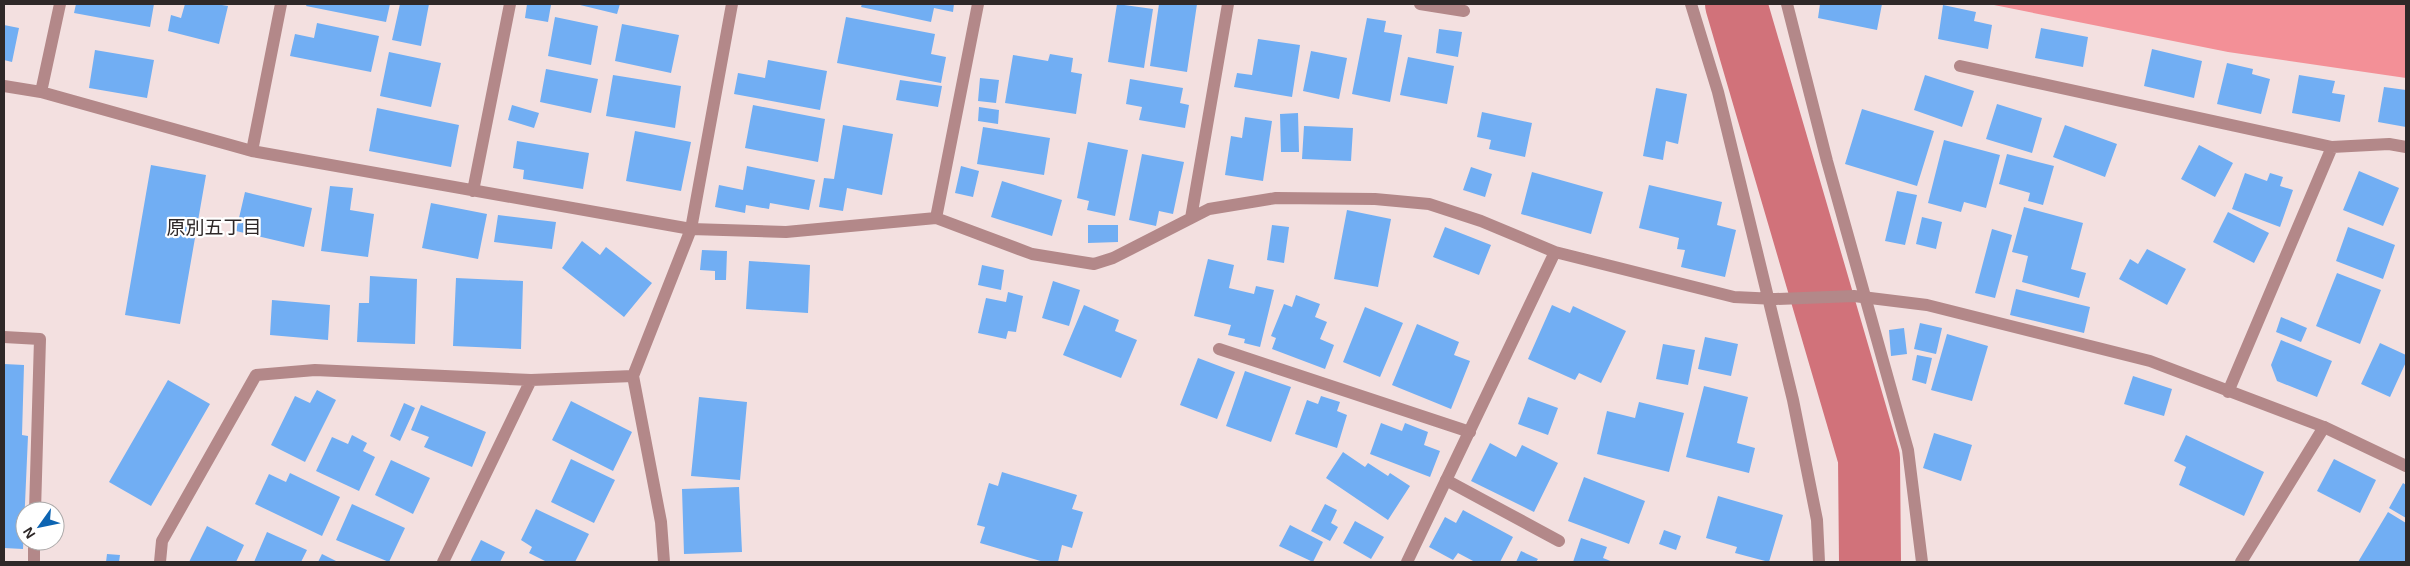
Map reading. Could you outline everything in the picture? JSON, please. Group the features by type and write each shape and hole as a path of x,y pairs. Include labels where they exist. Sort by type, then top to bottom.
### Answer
{"street":[{"path":"41,92 60,4"},
{"path":"252,150 281,4"},
{"path":"473,191 510,4"},
{"path":"664,562 661,522 633,376 691,230 732,4"},
{"path":"936,218 978,4"},
{"path":"1190,218 1228,4"},
{"path":"1420,4 1464,11"},
{"path":"1691,4 1718,92 1771,298 1818,520 1819,562"},
{"path":"1787,4 1860,297 1908,450 1922,562"},
{"path":"1960,66 2332,147 2389,144 2406,147"},
{"path":"4,86 41,92 252,150 691,230 786,232 936,218 1032,254 1094,264 1113,258 1209,209 1276,198 1375,199 1429,204 1481,221 1555,252 1734,297 1860,297 1927,305 2150,361 2324,427 2406,466"},
{"path":"2228,392 2332,147"},
{"path":"1407,562 1555,252"},
{"path":"4,337 40,339 35,501"},
{"path":"1219,349 1470,432"},
{"path":"160,562 162,541 256,375 315,370 531,380 633,376"},
{"path":"443,562 531,380"},
{"path":"2241,562 2324,427"},
{"path":"1446,480 1559,541"}],"shaded area":[{"path":"1989,4 2406,4 2406,78 2228,52"}],"building":[{"path":"76,4 154,4 150,27 74,13"},
{"path":"185,4 228,6 219,44 168,31 171,15 181,18"},
{"path":"307,4 390,4 386,22 306,6"},
{"path":"400,4 429,4 421,46 392,40"},
{"path":"527,4 551,5 548,22 525,18"},
{"path":"576,4 620,4 617,14"},
{"path":"862,4 954,4 953,12 934,8 931,22 861,7"},
{"path":"1117,4 1153,9 1144,68 1108,62"},
{"path":"1159,4 1197,4 1187,72 1150,66"},
{"path":"1820,4 1882,4 1877,30 1818,18"},
{"path":"1943,5 1976,12 1974,21 1992,25 1988,49 1938,39"},
{"path":"555,17 598,26 591,65 548,56"},
{"path":"846,17 935,34 931,54 946,57 941,83 837,63"},
{"path":"1367,18 1386,21 1384,32 1402,35 1390,102 1352,94"},
{"path":"317,23 379,36 371,72 290,56 295,34 314,38"},
{"path":"622,24 679,35 671,73 615,61"},
{"path":"4,25 19,28 12,62 4,60"},
{"path":"2041,28 2088,37 2083,67 2035,58"},
{"path":"1439,29 1462,32 1458,57 1436,53"},
{"path":"1258,39 1300,45 1292,97 1234,87 1237,73 1252,75"},
{"path":"2152,49 2202,61 2194,98 2144,86"},
{"path":"95,50 154,60 147,98 89,88"},
{"path":"1311,51 1347,58 1339,99 1303,91"},
{"path":"389,52 441,63 431,107 380,96"},
{"path":"1050,54 1073,58 1071,72 1082,74 1076,114 1005,103 1013,55 1048,61"},
{"path":"1408,57 1454,66 1447,104 1400,95"},
{"path":"768,60 827,71 820,110 734,94 738,73 765,78"},
{"path":"2227,63 2253,69 2252,74 2270,79 2261,114 2217,104"},
{"path":"546,69 598,79 591,113 540,102"},
{"path":"613,75 681,86 675,128 606,116"},
{"path":"1925,75 1974,91 1962,127 1914,110"},
{"path":"2299,75 2335,81 2332,93 2345,95 2340,122 2292,113"},
{"path":"980,78 999,80 996,103 978,101"},
{"path":"1130,79 1183,88 1180,103 1189,105 1185,128 1139,120 1142,107 1126,104"},
{"path":"900,80 942,86 938,107 896,100"},
{"path":"2384,87 2406,90 2406,127 2378,122"},
{"path":"1656,88 1687,94 1678,144 1666,141 1663,160 1643,156"},
{"path":"1997,104 2042,118 2032,153 1986,139"},
{"path":"512,105 539,113 534,128 508,120"},
{"path":"753,105 825,119 818,162 745,148"},
{"path":"979,107 999,110 998,124 978,121"},
{"path":"377,108 459,125 451,167 369,151"},
{"path":"1862,109 1934,131 1917,186 1845,164"},
{"path":"1482,112 1532,123 1525,157 1489,149 1491,140 1477,137"},
{"path":"1298,113 1299,152 1281,152 1280,114"},
{"path":"1245,117 1272,121 1263,181 1225,175 1231,136 1242,138"},
{"path":"843,125 893,134 882,195 847,188 843,211 819,207 824,178 834,179"},
{"path":"2065,125 2117,144 2105,177 2053,157"},
{"path":"1304,126 1353,128 1351,161 1302,159"},
{"path":"983,127 1050,138 1044,175 977,164"},
{"path":"635,131 691,142 681,191 626,181"},
{"path":"1944,140 2000,155 1986,208 1964,202 1961,212 1928,203"},
{"path":"517,141 589,153 583,189 523,179 524,170 513,168"},
{"path":"1088,142 1128,150 1115,216 1087,210 1089,201 1077,198"},
{"path":"2199,145 2233,163 2215,197 2181,179"},
{"path":"1142,154 1184,162 1173,214 1159,211 1156,226 1129,220"},
{"path":"2007,154 2054,166 2043,205 2028,201 2030,193 1999,184"},
{"path":"151,165 206,175 180,324 125,315"},
{"path":"747,166 815,180 809,210 770,203 769,209 746,205 745,213 715,207 719,185 743,190"},
{"path":"961,166 979,171 973,197 955,193"},
{"path":"1471,167 1492,174 1485,197 1463,190"},
{"path":"2359,171 2399,188 2383,226 2343,210"},
{"path":"1532,172 1603,192 1591,234 1521,214"},
{"path":"2245,173 2267,181 2270,173 2283,177 2280,186 2293,190 2280,227 2232,209"},
{"path":"1002,181 1062,200 1052,236 991,217"},
{"path":"1649,185 1722,202 1717,225 1736,230 1725,277 1681,267 1685,250 1677,249 1679,238 1639,228"},
{"path":"330,186 353,188 350,210 374,214 368,257 321,251"},
{"path":"1897,191 1917,195 1905,245 1885,241"},
{"path":"245,192 312,208 304,247 236,231"},
{"path":"431,203 487,214 478,259 422,248"},
{"path":"2024,207 2083,223 2071,269 2086,273 2079,298 2022,282 2028,256 2012,252"},
{"path":"1347,210 1391,219 1378,287 1334,279"},
{"path":"2228,212 2269,233 2254,263 2213,242"},
{"path":"498,215 556,222 552,249 494,242"},
{"path":"1922,217 1942,222 1936,249 1916,244"},
{"path":"1088,225 1118,225 1118,242 1088,243"},
{"path":"1272,225 1289,227 1284,263 1267,260"},
{"path":"1445,227 1491,245 1479,275 1433,257"},
{"path":"2348,227 2395,245 2383,279 2336,261"},
{"path":"1992,229 2012,235 1995,298 1975,293"},
{"path":"582,241 600,255 606,247 652,283 624,317 562,268"},
{"path":"2147,249 2186,269 2167,305 2119,279 2130,259 2138,264"},
{"path":"702,250 727,251 726,280 715,280 715,271 700,270"},
{"path":"1208,259 1234,265 1229,288 1254,294 1256,286 1274,290 1260,347 1244,343 1245,339 1228,335 1231,325 1194,316"},
{"path":"749,261 810,265 808,313 746,309"},
{"path":"982,265 1004,270 1001,290 978,285"},
{"path":"2337,273 2381,290 2360,344 2316,326"},
{"path":"370,276 417,279 415,344 357,342 359,303 369,303"},
{"path":"456,278 523,281 521,349 453,346"},
{"path":"1053,281 1080,290 1069,326 1042,318"},
{"path":"2016,289 2090,307 2084,333 2010,315"},
{"path":"1008,292 1023,296 1016,332 1008,331 1006,339 978,333 986,298 1006,302"},
{"path":"1296,295 1320,304 1315,317 1327,322 1320,339 1334,345 1325,369 1272,349 1276,338 1271,336 1284,304 1292,307"},
{"path":"272,300 330,305 328,340 270,335"},
{"path":"1084,305 1119,320 1115,331 1137,340 1121,378 1063,355"},
{"path":"1552,305 1570,313 1573,306 1626,331 1601,383 1579,373 1575,380 1528,359"},
{"path":"1365,307 1403,323 1380,377 1343,362"},
{"path":"2281,317 2307,328 2301,342 2276,332"},
{"path":"1920,323 1942,328 1936,354 1914,349"},
{"path":"1417,324 1459,342 1454,355 1470,361 1451,409 1392,385"},
{"path":"1904,328 1907,354 1891,356 1889,330"},
{"path":"1947,334 1988,346 1972,401 1931,390"},
{"path":"1705,337 1738,344 1731,376 1698,369"},
{"path":"2281,340 2332,361 2317,397 2277,381 2271,365"},
{"path":"2380,343 2406,355 2406,362 2390,397 2361,384"},
{"path":"1663,344 1695,350 1688,385 1656,379"},
{"path":"1917,355 1932,358 1926,384 1912,380"},
{"path":"1198,358 1235,372 1217,419 1180,405"},
{"path":"4,364 24,365 22,435 28,436 25,501 15,501 15,549 4,548"},
{"path":"1245,371 1291,387 1271,442 1226,426"},
{"path":"2133,376 2172,389 2164,416 2124,404"},
{"path":"168,380 210,404 151,506 109,482"},
{"path":"1704,386 1748,397 1737,443 1755,448 1749,473 1686,457"},
{"path":"317,390 336,400 305,462 271,445 295,396 310,403"},
{"path":"1321,396 1340,402 1337,411 1347,415 1337,448 1295,434 1307,400 1318,404"},
{"path":"699,397 747,402 740,480 691,476"},
{"path":"1528,397 1558,408 1548,435 1518,424"},
{"path":"571,401 632,432 613,471 552,440"},
{"path":"1639,402 1684,413 1669,472 1597,454 1607,411 1635,418"},
{"path":"404,403 415,408 400,441 390,436"},
{"path":"421,405 486,432 472,467 424,447 429,437 411,430"},
{"path":"1381,423 1402,431 1405,423 1428,432 1424,445 1440,451 1430,477 1370,454"},
{"path":"1934,433 1972,445 1961,481 1923,468"},
{"path":"352,435 367,443 363,451 375,457 359,491 316,471 332,437 348,444"},
{"path":"2186,435 2264,472 2244,516 2179,485 2186,467 2174,461"},
{"path":"1490,443 1516,457 1522,445 1558,463 1534,512 1471,481"},
{"path":"1343,452 1365,467 1368,463 1388,476 1390,473 1410,486 1388,520 1326,478"},
{"path":"571,459 615,480 594,523 551,502"},
{"path":"2334,459 2376,480 2360,513 2317,491"},
{"path":"391,460 430,478 413,514 375,495"},
{"path":"1002,472 1077,495 1072,509 1083,512 1072,548 1062,545 1058,562 1044,562 980,543 985,527 977,525 989,483 998,486"},
{"path":"290,473 340,497 322,536 255,504 269,474 286,482"},
{"path":"1584,477 1645,501 1629,544 1568,521"},
{"path":"2403,483 2406,485 2406,518 2389,508"},
{"path":"739,487 742,552 684,554 682,489"},
{"path":"1718,496 1783,515 1769,562 1735,553 1737,547 1706,538"},
{"path":"352,504 405,528 389,562 336,540"},
{"path":"1325,504 1337,510 1331,523 1338,527 1330,541 1311,531"},
{"path":"536,509 589,534 575,562 547,562 529,553 532,547 521,540"},
{"path":"1463,510 1513,537 1500,562 1475,562 1458,553 1453,560 1429,547 1445,517 1456,523"},
{"path":"2388,512 2406,523 2406,562 2358,562"},
{"path":"1355,521 1384,537 1371,559 1343,543"},
{"path":"1290,525 1323,542 1313,562 1279,546"},
{"path":"207,526 244,545 236,562 189,562"},
{"path":"1664,530 1681,536 1676,550 1659,544"},
{"path":"267,532 307,550 301,562 254,562"},
{"path":"1581,538 1607,547 1603,558 1613,562 1573,562"},
{"path":"481,540 505,552 500,562 470,562"},
{"path":"1521,551 1538,559 1536,562 1516,562"},
{"path":"107,554 120,555 119,562 106,562"},
{"path":"322,554 338,562 318,562"}],"waterway":[{"path":"1736,4 1869,458 1870,562"}],"district":[{"name":"原別五丁目","path":"214,227"}]}
